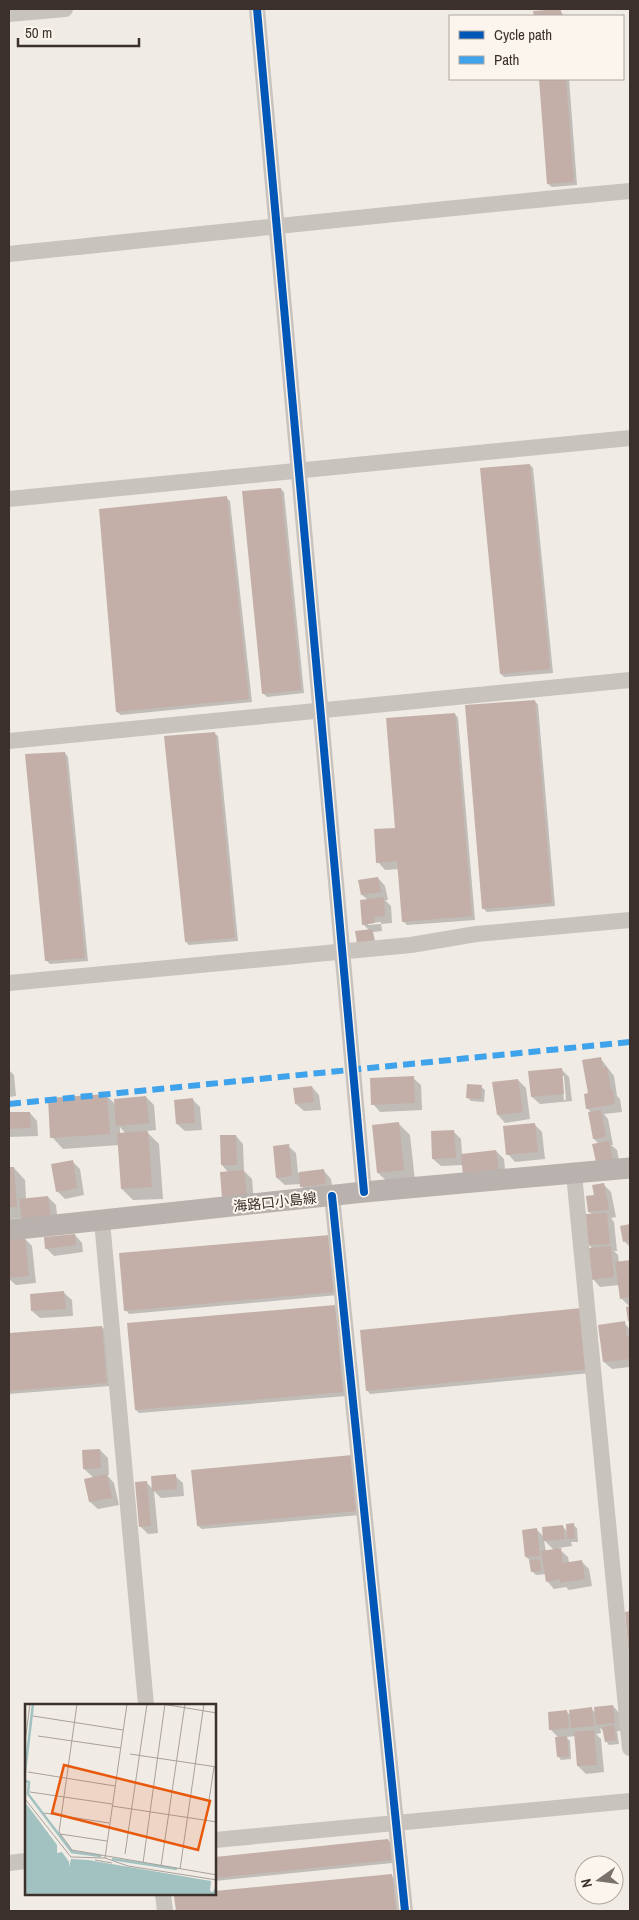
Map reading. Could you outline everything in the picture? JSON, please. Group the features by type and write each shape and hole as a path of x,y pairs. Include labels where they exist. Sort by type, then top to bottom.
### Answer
{"main road":[{"name":"海路口小島線","path":"9,1230 364,1192 630,1168"}],"street":[{"path":"9,14 65,9"},
{"path":"257,9 364,1192"},
{"path":"9,254 457,207 630,191"},
{"path":"9,499 630,438"},
{"path":"9,741 630,680"},
{"path":"9,983 411,945 476,934 630,920"},
{"path":"574,1174 630,1748"},
{"path":"332,1196 405,1911"},
{"path":"102,1221 146,1704"},
{"path":"216,1840 630,1801"},
{"path":"9,1863 25,1861"},
{"path":"163,1895 165,1911"}],"building":[{"path":"561,9 561,15 534,15 533,11"},
{"path":"539,80 566,80 574,182 547,184"},
{"path":"530,464 550,669 500,674 480,468"},
{"path":"281,488 301,690 262,694 242,491"},
{"path":"227,496 249,699 116,712 99,509"},
{"path":"535,700 552,903 482,909 465,705"},
{"path":"455,713 472,916 402,922 397,861 376,863 374,829 395,828 386,718"},
{"path":"215,732 235,938 185,942 164,736"},
{"path":"65,752 85,958 45,961 25,754"},
{"path":"378,877 381,892 361,895 358,880"},
{"path":"384,897 385,916 374,917 375,923 362,925 360,900"},
{"path":"372,929 374,941 357,943 355,931"},
{"path":"601,1057 603,1067 607,1067 615,1104 586,1109 584,1094 588,1093 582,1060"},
{"path":"562,1068 564,1094 531,1097 528,1071"},
{"path":"414,1076 415,1103 371,1105 370,1078"},
{"path":"518,1079 523,1112 497,1115 492,1082"},
{"path":"467,1084 482,1085 481,1099 466,1098"},
{"path":"312,1086 314,1102 295,1104 293,1088"},
{"path":"107,1094 110,1134 50,1138 48,1098"},
{"path":"146,1096 149,1123 116,1126 114,1099"},
{"path":"193,1098 195,1123 176,1124 174,1100"},
{"path":"601,1110 606,1137 593,1139 588,1112"},
{"path":"9,1112 30,1112 31,1128 9,1129"},
{"path":"399,1122 404,1170 377,1173 372,1125"},
{"path":"535,1123 538,1152 506,1155 503,1126"},
{"path":"454,1130 456,1158 432,1159 431,1131"},
{"path":"148,1131 152,1187 121,1189 117,1133"},
{"path":"220,1135 236,1135 237,1165 221,1165"},
{"path":"609,1141 613,1159 596,1162 592,1144"},
{"path":"289,1144 292,1176 276,1178 273,1146"},
{"path":"496,1150 499,1172 463,1176 461,1154"},
{"path":"73,1160 77,1188 56,1192 51,1164"},
{"path":"9,1167 14,1167 17,1207 9,1207"},
{"path":"324,1169 326,1184 300,1187 299,1172"},
{"path":"244,1170 247,1195 222,1198 220,1172"},
{"path":"604,1183 609,1210 588,1212 586,1196 594,1195 592,1185"},
{"path":"48,1196 51,1218 22,1220 19,1199"},
{"path":"607,1213 610,1244 588,1245 585,1214"},
{"path":"630,1224 630,1240 623,1242 620,1226"},
{"path":"75,1234 76,1245 45,1249 44,1237"},
{"path":"330,1235 335,1292 124,1311 119,1253"},
{"path":"25,1237 29,1276 9,1278 9,1239"},
{"path":"611,1246 614,1277 591,1280 588,1248"},
{"path":"630,1260 630,1297 620,1299 615,1262"},
{"path":"64,1291 66,1309 31,1311 30,1294"},
{"path":"335,1305 343,1392 135,1410 127,1323"},
{"path":"630,1306 630,1321 628,1321 626,1307"},
{"path":"582,1308 589,1369 366,1391 360,1330"},
{"path":"625,1321 627,1337 630,1336 630,1359 603,1362 598,1325"},
{"path":"102,1326 107,1383 9,1391 9,1333"},
{"path":"100,1449 101,1468 83,1469 82,1450"},
{"path":"352,1455 357,1511 197,1526 191,1470"},
{"path":"107,1474 112,1498 89,1502 84,1479"},
{"path":"176,1474 177,1489 152,1491 151,1476"},
{"path":"147,1481 151,1526 139,1527 135,1482"},
{"path":"574,1523 575,1538 567,1539 566,1524"},
{"path":"563,1525 565,1539 543,1541 542,1527"},
{"path":"537,1528 540,1556 525,1557 522,1530"},
{"path":"561,1548 563,1563 582,1560 585,1579 560,1583 560,1579 546,1582 541,1551"},
{"path":"540,1559 541,1571 531,1572 529,1560"},
{"path":"630,1611 630,1657 629,1657 625,1612"},
{"path":"613,1705 615,1723 596,1725 594,1707"},
{"path":"592,1707 594,1726 571,1728 569,1710"},
{"path":"567,1710 569,1728 549,1730 548,1712"},
{"path":"614,1725 616,1740 605,1742 602,1727"},
{"path":"594,1730 597,1765 577,1766 574,1732"},
{"path":"567,1736 569,1756 557,1757 555,1737"},
{"path":"388,1839 400,1859 216,1878 216,1857"},
{"path":"392,1874 396,1911 176,1911 174,1896 216,1895 216,1891"}],"marked path":[{"path":"9,1104 630,1042"}],"cycle path":[{"path":"257,9 364,1192"},
{"path":"332,1196 405,1911"}]}
